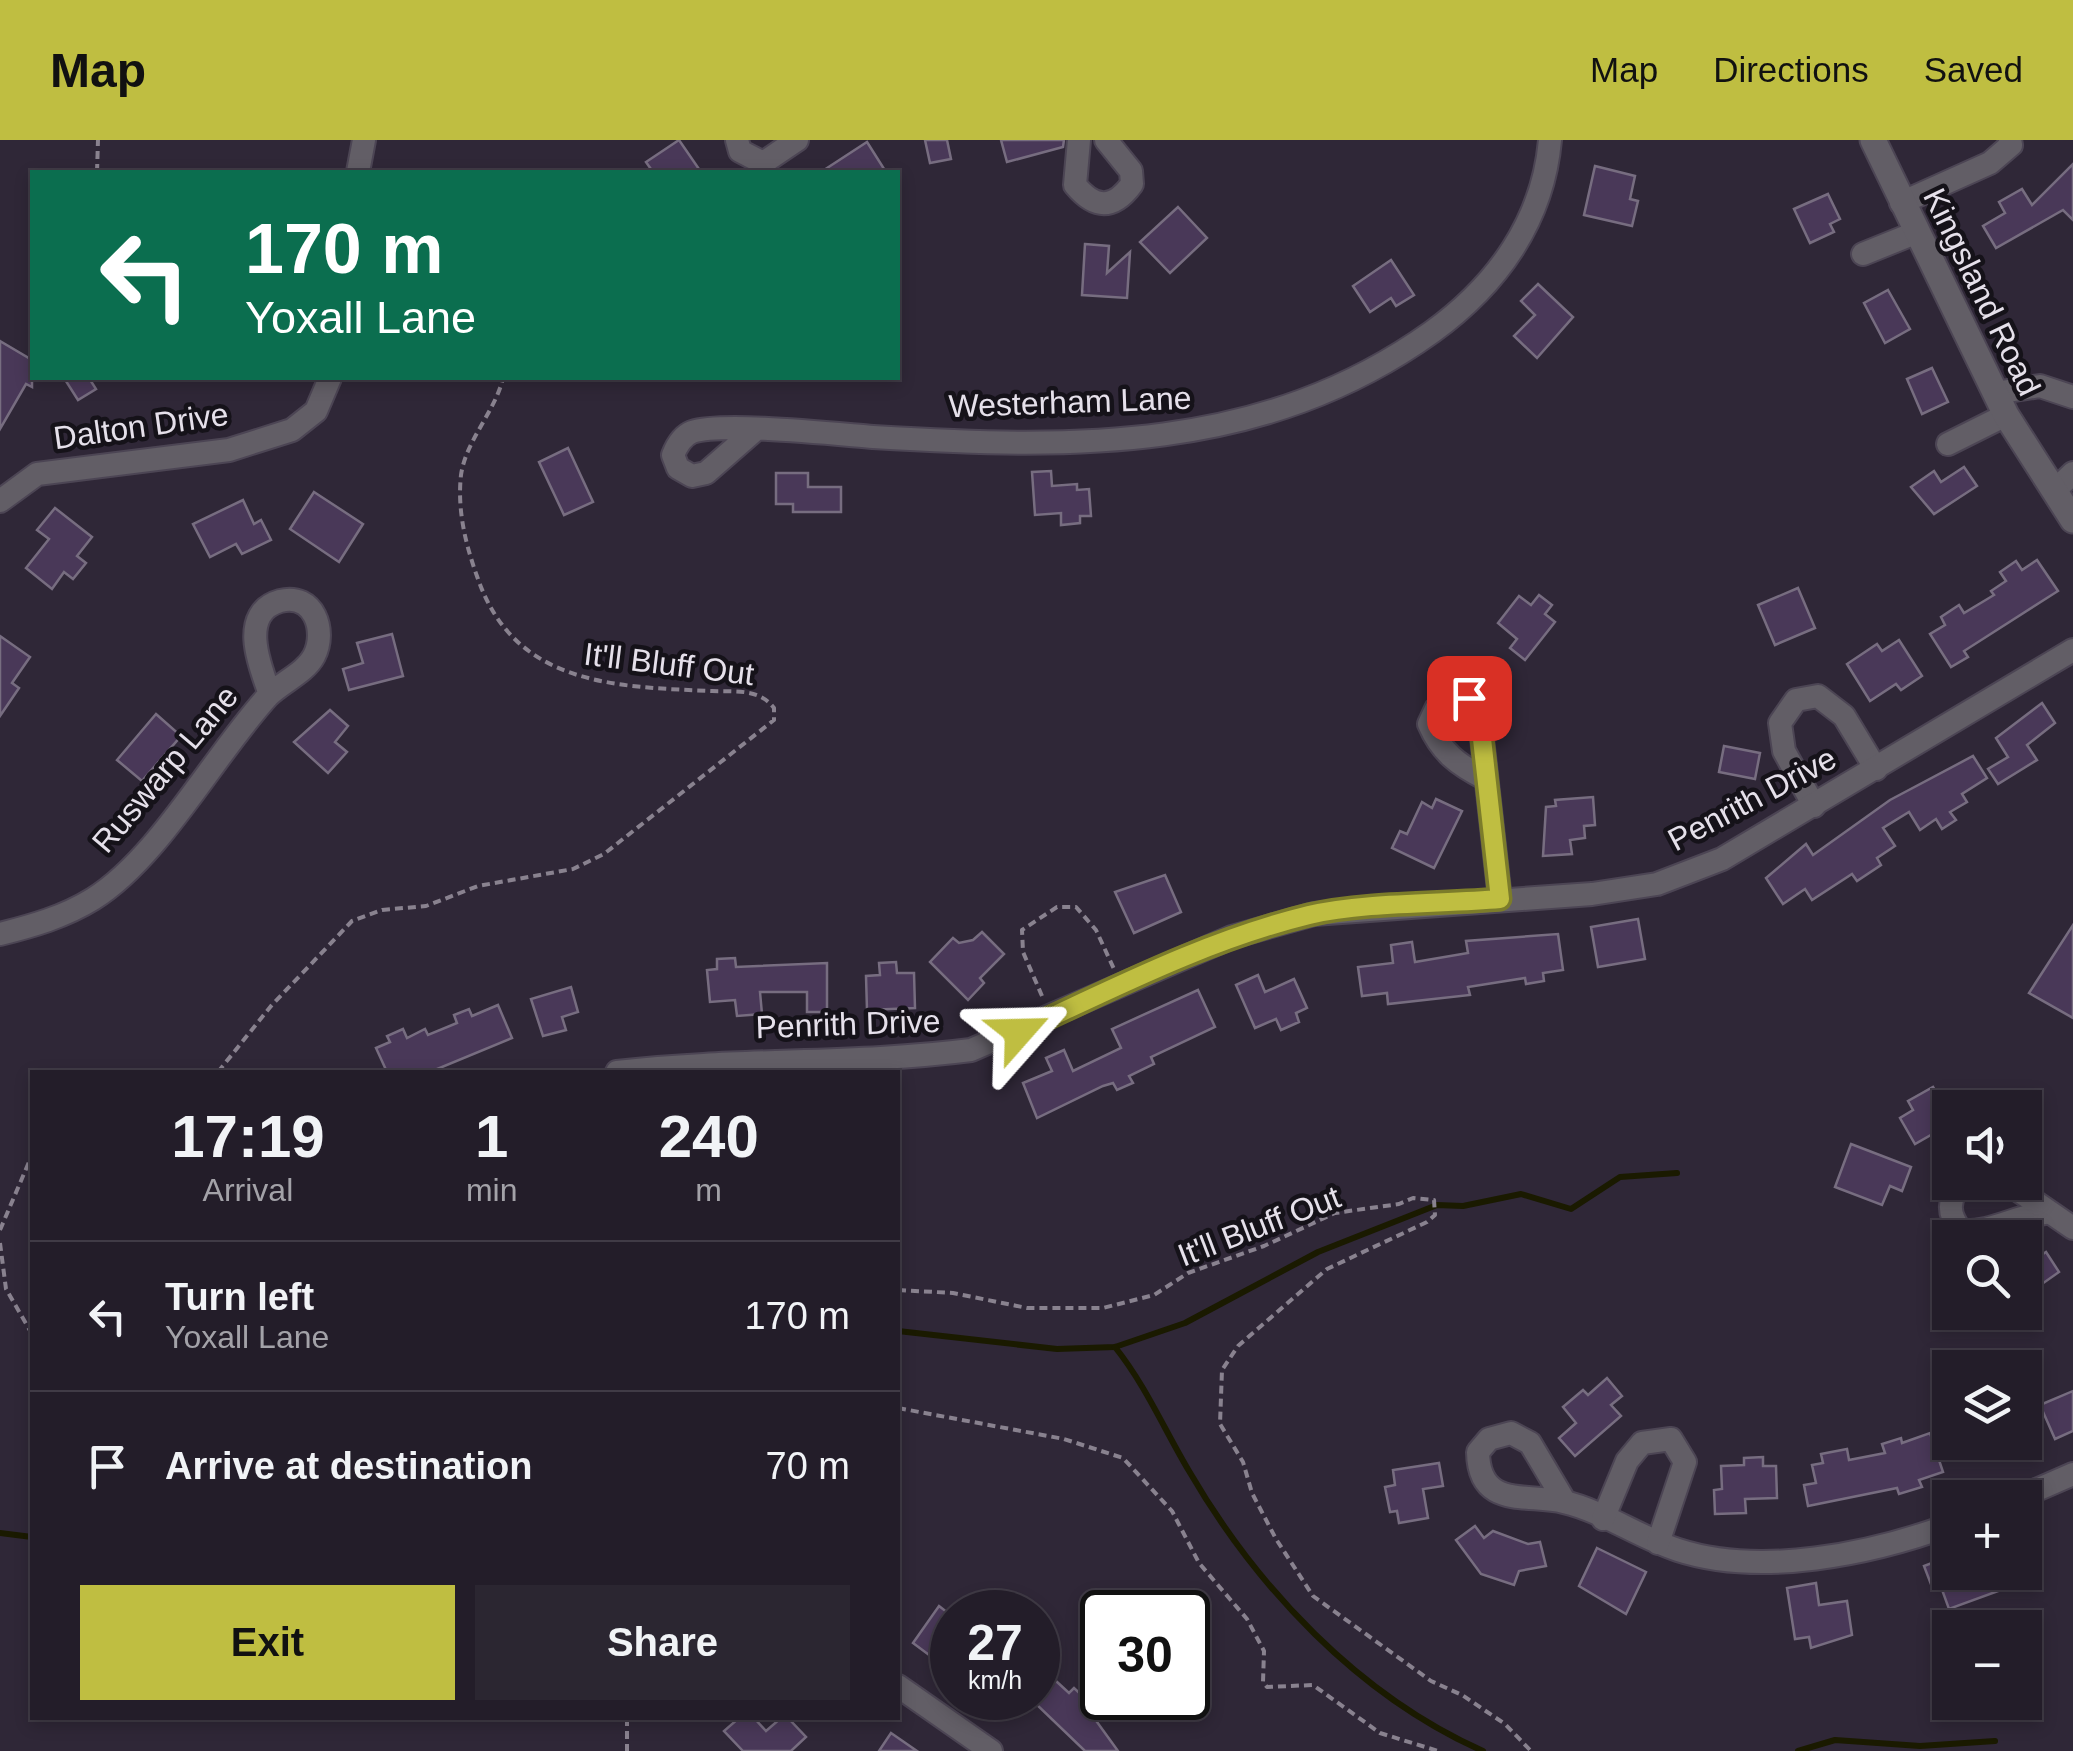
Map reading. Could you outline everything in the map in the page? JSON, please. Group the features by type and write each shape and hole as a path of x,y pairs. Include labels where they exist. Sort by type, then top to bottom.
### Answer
{"street":[{"path":"358,170 364,140"},
{"path":"737,140 740,151 763,163 797,140"},
{"path":"1080,140 1074,159 1075,186 1088,200 1104,206 1121,199 1132,184 1131,171 1106,140"},
{"name":"Westerham Lane","path":"754,431 908,439 1132,438 1208,430 1280,412 1346,384 1406,350 1455,315 1495,278 1531,218 1547,178 1550,140"},
{"path":"1901,203 1990,163 2011,145 2010,140"},
{"name":"Kingsland Road","path":"1880,143 1915,234 2000,404 2064,482 2073,520"},
{"path":"1863,254 1915,234"},
{"name":"Dalton Drive","path":"0,501 37,474 229,450 292,430 316,411 329,380"},
{"path":"1948,444 2000,404 2040,386 2073,397"},
{"name":"Penrith Drive","path":"633,1070 690,1063 956,1052 989,1045 1120,982 1232,937 1314,914 1592,894 1656,884 1722,858 2073,650"},
{"name":"Ruswarp Lane","path":"0,934 44,922 94,898 136,860 270,694"},
{"path":"1814,806 1784,751 1780,722 1796,700 1818,696 1844,716 1876,769"},
{"path":"1486,778 1500,899"},
{"path":"1950,1200 1951,1218 1962,1231 1984,1232 2020,1216 2046,1213"},
{"path":"2029,1200 2073,1228"},
{"path":"1602,1519 1627,1461 1642,1443 1671,1439 1685,1462 1658,1543"},
{"path":"2042,1488 2073,1474"},
{"path":"1566,1502 1658,1543 1738,1562 1863,1549 1932,1529"},
{"path":"900,1687 991,1751"}],"path":[{"path":"97,170 98,140"},
{"name":"It'll Bluff Out","path":"220,1070 271,1006 352,921 382,910 426,906 478,886 573,869 604,854 774,720 774,708 754,693 664,690 567,674 528,654 495,615 466,548 460,486 465,459 495,404 501,380"},
{"path":"1052,1016 1023,952 1022,930 1056,906 1076,907 1096,930 1120,982"},
{"path":"0,1230 30,1160"},
{"name":"It'll Bluff Out","path":"900,1290 953,1293 1026,1308 1103,1308 1154,1295 1188,1273 1264,1246 1335,1213 1399,1204 1413,1198 1434,1200 1436,1215 1427,1222 1327,1269 1238,1346 1222,1370 1220,1424 1243,1462 1252,1493 1276,1540 1313,1596 1430,1681 1462,1695 1505,1724 1532,1751"},
{"path":"0,1243 6,1288 30,1330"},
{"path":"900,1408 1064,1438 1124,1458 1172,1510 1199,1563 1246,1619 1264,1652 1263,1682 1267,1687 1313,1685 1380,1732 1438,1751"},
{"path":"627,1720 627,1751"}],"building":[{"path":"679,140 700,170 652,170 646,162"},
{"path":"925,140 947,140 951,159 930,163"},
{"path":"1001,140 1064,140 1063,147 1007,162"},
{"path":"867,142 885,170 824,170"},
{"path":"2073,164 2073,220 2063,210 1996,248 1983,226 2005,213 1999,202 2022,189 2032,205"},
{"path":"1595,166 1635,176 1630,199 1638,201 1632,226 1584,215"},
{"path":"1828,194 1840,219 1830,224 1834,232 1810,243 1794,209"},
{"path":"1178,207 1207,238 1170,273 1140,242"},
{"path":"1085,244 1109,246 1107,273 1130,252 1127,298 1082,295"},
{"path":"1391,260 1414,295 1396,306 1391,298 1370,312 1353,286"},
{"path":"1538,284 1573,317 1537,358 1514,336 1535,315 1521,301"},
{"path":"1888,290 1910,329 1885,343 1864,303"},
{"path":"0,341 30,359 32,387 26,384 0,429"},
{"path":"1932,368 1948,402 1922,414 1907,379"},
{"path":"65,380 90,380 96,389 78,400"},
{"path":"568,448 593,502 564,515 539,462"},
{"path":"1964,467 1977,486 1934,514 1911,487 1934,471 1941,482"},
{"path":"1051,471 1052,486 1077,484 1077,490 1089,489 1091,516 1080,516 1080,523 1061,525 1061,513 1035,515 1032,472"},
{"path":"776,473 808,473 808,487 841,487 841,512 793,512 793,504 776,504"},
{"path":"314,492 363,524 339,562 290,529"},
{"path":"243,500 254,524 261,520 271,540 242,554 236,544 210,557 193,524"},
{"path":"55,508 92,537 77,556 86,563 73,579 64,572 52,589 26,568 49,539 37,530"},
{"path":"2037,560 2058,591 1964,651 1968,657 1951,667 1930,634 1945,625 1941,617 1959,605 1964,613 1994,595 1991,591 2006,581 2000,572 2016,561 2022,570"},
{"path":"1798,588 1815,628 1775,645 1758,605"},
{"path":"1539,595 1552,605 1545,614 1555,622 1525,660 1510,648 1517,639 1498,623 1519,596 1531,605"},
{"path":"392,634 403,676 349,690 343,669 363,663 357,643"},
{"path":"0,636 30,657 12,683 19,688 0,716"},
{"path":"1899,640 1922,676 1901,690 1896,684 1870,701 1847,664 1877,644 1882,651"},
{"path":"2042,703 2055,723 2027,745 2037,760 1998,784 1988,769 2008,757 1996,738"},
{"path":"330,710 348,726 335,742 347,752 328,773 294,742"},
{"path":"156,714 181,736 142,781 117,760"},
{"path":"1724,746 1760,753 1755,779 1719,772"},
{"path":"1973,756 1987,778 1962,794 1967,802 1950,812 1956,820 1942,829 1936,819 1920,830 1909,812 1883,828 1895,846 1877,858 1881,865 1857,881 1852,874 1812,900 1805,889 1783,904 1766,878 1806,844 1813,855 1890,800"},
{"path":"1593,797 1595,825 1584,826 1585,838 1570,840 1572,854 1543,856 1546,807 1556,806 1555,800"},
{"path":"1436,799 1462,811 1434,868 1392,848 1400,831 1407,834 1422,802 1432,808"},
{"path":"1165,875 1181,912 1134,933 1115,892"},
{"path":"1638,919 1645,959 1598,967 1591,927"},
{"path":"2073,925 2073,1018 2029,993"},
{"path":"982,932 1004,954 980,978 984,983 968,1000 930,962 953,938 959,943 973,940"},
{"path":"1558,934 1563,970 1543,973 1544,981 1526,984 1525,978 1468,987 1470,995 1388,1004 1387,993 1362,996 1358,967 1393,963 1391,945 1412,942 1415,962 1468,953 1466,941"},
{"path":"735,958 736,967 827,963 827,1012 807,1012 807,992 760,992 762,1014 737,1016 735,1000 710,1002 707,970 717,969 717,959"},
{"path":"896,962 897,973 914,973 915,1008 867,1010 866,976 880,975 879,963"},
{"path":"1258,975 1265,992 1294,979 1307,1008 1296,1013 1299,1022 1281,1030 1276,1019 1255,1028 1236,985"},
{"path":"571,987 578,1012 562,1017 566,1030 543,1036 531,999"},
{"path":"1198,990 1215,1027 1151,1057 1154,1064 1129,1076 1133,1083 1117,1090 1113,1083 1103,1086 1037,1118 1023,1083 1052,1071 1046,1058 1064,1050 1073,1071 1121,1048 1112,1029"},
{"path":"498,1005 512,1038 435,1070 386,1070 376,1048 390,1042 387,1036 403,1029 407,1038 425,1029 428,1035 457,1023 454,1015 469,1009 472,1016"},
{"path":"1933,1087 1935,1090 1932,1134 1915,1144 1900,1118 1913,1110 1908,1101"},
{"path":"1851,1144 1911,1167 1902,1191 1890,1186 1882,1205 1835,1187"},
{"path":"2046,1252 2059,1272 2042,1284 2042,1255"},
{"path":"1607,1378 1622,1396 1611,1405 1621,1416 1575,1456 1559,1438 1576,1423 1563,1407 1583,1390 1588,1395"},
{"path":"2073,1391 2073,1431 2055,1439 2042,1404"},
{"path":"1930,1433 1932,1460 1939,1460 1943,1472 1919,1480 1922,1487 1899,1494 1897,1488 1808,1506 1804,1485 1816,1483 1812,1465 1823,1463 1821,1454 1847,1449 1849,1460 1885,1453 1882,1444 1901,1438 1902,1443"},
{"path":"1763,1457 1763,1466 1776,1466 1777,1498 1745,1499 1746,1513 1715,1514 1714,1490 1722,1489 1721,1466 1744,1465 1744,1458"},
{"path":"1439,1463 1443,1486 1423,1489 1428,1518 1399,1523 1397,1511 1390,1512 1385,1487 1395,1485 1393,1470"},
{"path":"1475,1526 1484,1538 1493,1531 1528,1544 1540,1542 1546,1566 1519,1571 1514,1585 1481,1574 1456,1540"},
{"path":"1597,1548 1646,1572 1626,1614 1579,1586"},
{"path":"1932,1563 1932,1587 1924,1566"},
{"path":"1816,1583 1819,1605 1847,1601 1852,1635 1811,1648 1809,1637 1795,1639 1787,1588"},
{"path":"1942,1590 2001,1590 1949,1609"},
{"path":"930,1619 930,1656 913,1643"},
{"path":"1060,1685 1069,1693 1074,1688 1080,1694 1080,1720 1096,1720 1118,1751 1085,1751 1053,1720 1060,1720"},
{"path":"737,1720 756,1720 766,1731 779,1720 790,1720 806,1737 791,1751 743,1751 724,1731"},
{"path":"891,1733 917,1751 879,1751"}],"waterway":[{"path":"900,1331 1057,1349 1115,1347 1185,1323 1318,1252 1437,1205 1463,1206 1521,1194 1571,1209 1620,1177 1677,1173"},
{"path":"1115,1347 1216,1514 1279,1597 1353,1669 1394,1700 1483,1751"},
{"path":"0,1533 30,1537"},
{"path":"1798,1751 1835,1740 1920,1746 1995,1741"}],"route":[{"path":"1019,1032 1120,982 1232,937 1314,914 1500,899 1479,712 1469,698"}]}
